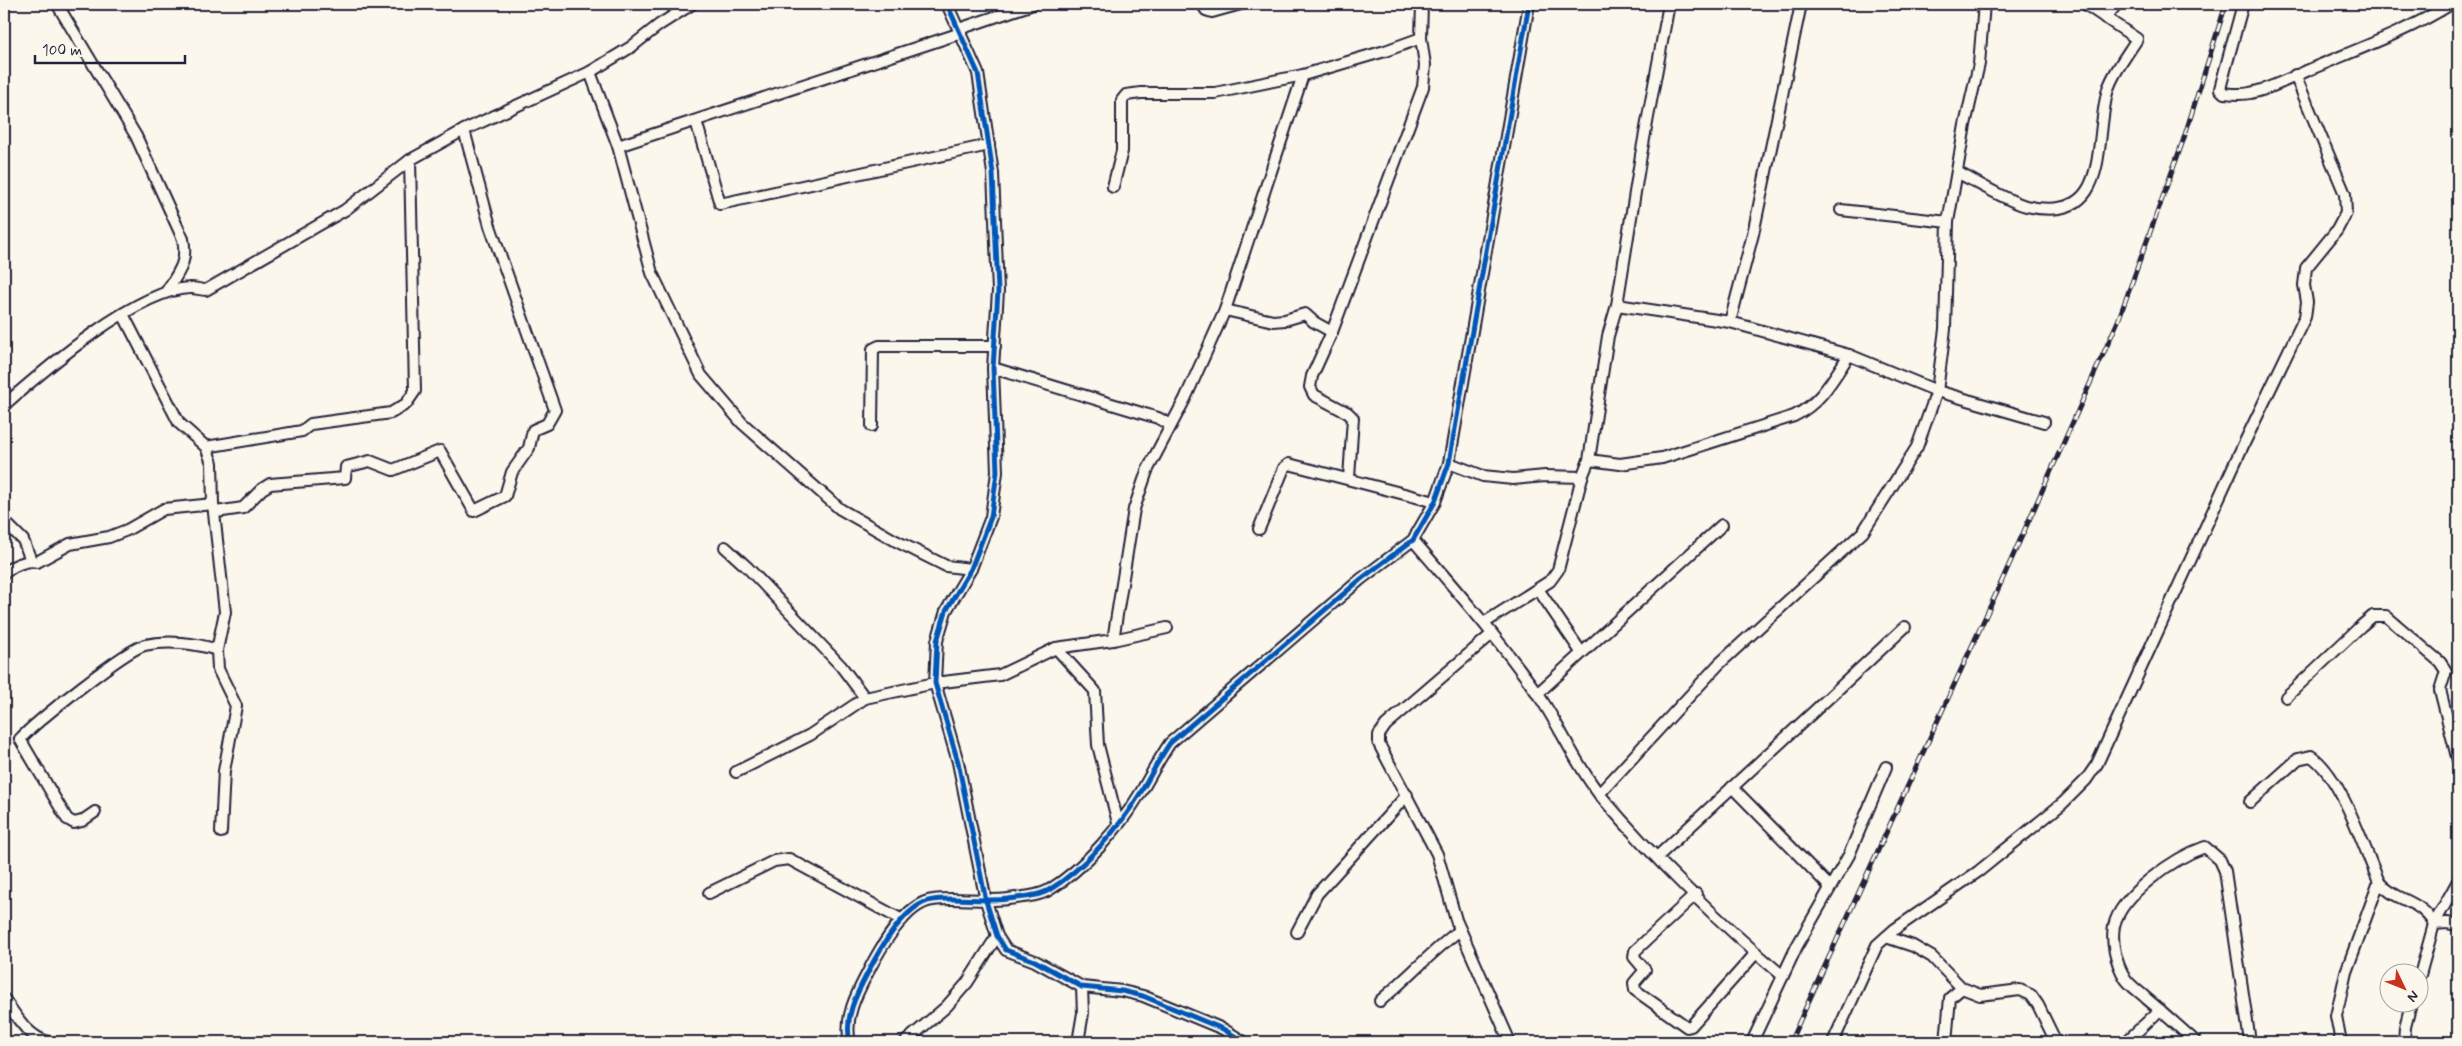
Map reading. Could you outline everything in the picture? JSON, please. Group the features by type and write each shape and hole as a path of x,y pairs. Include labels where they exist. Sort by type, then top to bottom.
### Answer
{"street":[{"path":"57,4 136,136 183,239 186,252 183,265 166,292"},
{"path":"947,4 978,73 993,174 998,291 993,368 996,472 991,517 971,568 946,611 939,634 935,683 958,762 986,901 997,936 1006,950 1035,961 1082,987 1122,991 1143,996 1223,1030 1244,1042"},
{"path":"618,146 960,31 1033,4"},
{"path":"1202,4 1206,10 1212,12 1241,4"},
{"path":"1348,478 1353,418 1348,413 1314,395 1310,387 1312,376 1332,332 1423,87 1425,65 1421,38 1422,4"},
{"path":"850,1042 849,1017 855,998 876,956 902,920 919,905 932,900 986,901 1037,895 1048,891 1079,869 1118,823 1141,792 1158,760 1170,743 1361,579 1413,540 1435,502 1449,463 1529,4"},
{"path":"1484,623 1550,581 1558,570 1582,477 1590,460 1608,336 1617,305 1641,155 1669,4"},
{"path":"1730,322 1753,234 1801,4"},
{"path":"1599,794 1719,664 1863,532 1917,447 1937,391 1945,329 1948,222 1965,125 1979,64 1984,4"},
{"path":"1957,172 2024,206 2064,207 2078,201 2090,189 2096,174 2108,88 2120,64 2137,39 2085,4"},
{"path":"2105,18 2117,4"},
{"path":"2242,4 2220,89 2224,93 2238,95 2252,92 2295,76 2354,51 2438,12 2451,4"},
{"path":"4,405 92,333 123,314 166,292 191,288 206,290 345,210 410,160 464,130 590,72 631,47 686,5"},
{"path":"1113,187 1122,151 1122,100 1126,95 1140,93 1215,93 1303,75 1385,51 1421,38"},
{"path":"590,72 618,146 652,273 701,375 742,423 840,509 896,541 946,566 971,568"},
{"path":"1113,640 1134,509 1146,471 1169,424 1185,399 1225,310 1303,75"},
{"path":"1833,1042 1877,945 1979,871 2063,803 2086,780 2097,764 2239,454 2305,317 2308,302 2304,285 2306,268 2337,230 2346,213 2345,194 2295,76"},
{"path":"696,120 720,204 989,145"},
{"path":"4,574 8,570 31,560 37,562 70,544 109,537 127,530 164,509 243,508 262,489 270,484 345,478 346,467 370,461 393,470 440,451 474,511 505,496 512,472 529,448 533,430 547,424 555,410 492,234 464,130"},
{"path":"206,447 302,431 311,424 391,413 406,404 415,391 410,160"},
{"path":"1841,210 1948,222"},
{"path":"1617,305 1730,322 1849,355 1937,391 2044,422"},
{"path":"1225,310 1273,321 1285,320 1306,314 1314,322 1332,332"},
{"path":"123,314 179,423 206,447 212,463 214,508 225,612 217,650 218,669 236,706 224,771 222,832"},
{"path":"872,426 873,349 879,346 995,346"},
{"path":"1590,460 1620,464 1662,458 1794,416 1808,410 1820,399 1849,355"},
{"path":"993,368 1158,418 1169,424"},
{"path":"1449,463 1483,476 1513,479 1545,476 1582,477"},
{"path":"1259,529 1284,468 1289,464 1435,502"},
{"path":"4,521 23,540 31,560"},
{"path":"1537,694 1722,525"},
{"path":"1413,540 1484,623 1537,694 1599,794 1657,856 1756,953 1783,976"},
{"path":"725,547 748,568 841,666 865,698"},
{"path":"1538,589 1581,652"},
{"path":"2286,697 2373,616 2386,616 2440,662 2446,671 2440,690 2458,761"},
{"path":"1657,856 1905,627"},
{"path":"736,772 810,735 865,698 935,683 1000,675 1056,648 1113,640 1167,628"},
{"path":"1492,634 1386,725 1379,735 1379,744 1437,854 1460,930 1510,1042"},
{"path":"95,812 82,821 74,823 67,819 20,739 116,662 144,645 200,644 217,650"},
{"path":"1056,648 1095,691 1098,745 1118,823"},
{"path":"2250,802 2298,759 2311,756 2320,762 2338,787 2379,882 2386,889 2421,907 2428,913 2434,924"},
{"path":"1752,1042 1783,976 1848,855 1886,767"},
{"path":"1732,787 1830,887"},
{"path":"1297,932 1317,894 1407,795"},
{"path":"2196,1042 2127,980 2120,969 2115,954 2114,925 2124,906 2156,875 2184,856 2205,847 2220,860 2225,871 2250,1042"},
{"path":"709,893 774,861 789,859 902,920"},
{"path":"2423,964 2434,924 2458,881"},
{"path":"2341,1042 2336,1016 2346,972 2379,882"},
{"path":"1696,894 1635,952 1634,957 1645,970 1634,984 1636,990 1686,1027 1691,1026 1756,953"},
{"path":"2434,924 2447,923 2458,925"},
{"path":"1380,1001 1405,981 1434,950 1460,930"},
{"path":"906,1042 946,1006 967,983 997,936"},
{"path":"1886,937 1913,946 1932,956 1962,988 1980,994 2020,990 2031,995 2056,1042"},
{"path":"1078,1042 1083,1012 1082,987"},
{"path":"1946,1042 1950,998 1962,988"},
{"path":"4,999 28,1031 37,1039 48,1042"},
{"path":"2126,1042 2160,1010"},
{"path":"2404,1042 2408,1014"}],"railway":[{"path":"1790,1042 2000,585 2118,321 2183,141 2226,4"}],"cycle path":[{"path":"947,4 978,73 993,173 998,291 993,368 997,472 991,517 971,569 946,611 937,641 935,683 958,762 986,901 997,936 1006,950 1035,961 1082,987 1122,991 1143,996 1223,1029 1244,1042"},
{"path":"850,1042 850,1015 859,990 885,942 912,910 923,903 933,900 998,900 1024,897 1049,890 1062,881 1088,859 1123,819 1170,743 1361,579 1413,540 1435,502 1449,463 1529,4"}]}
